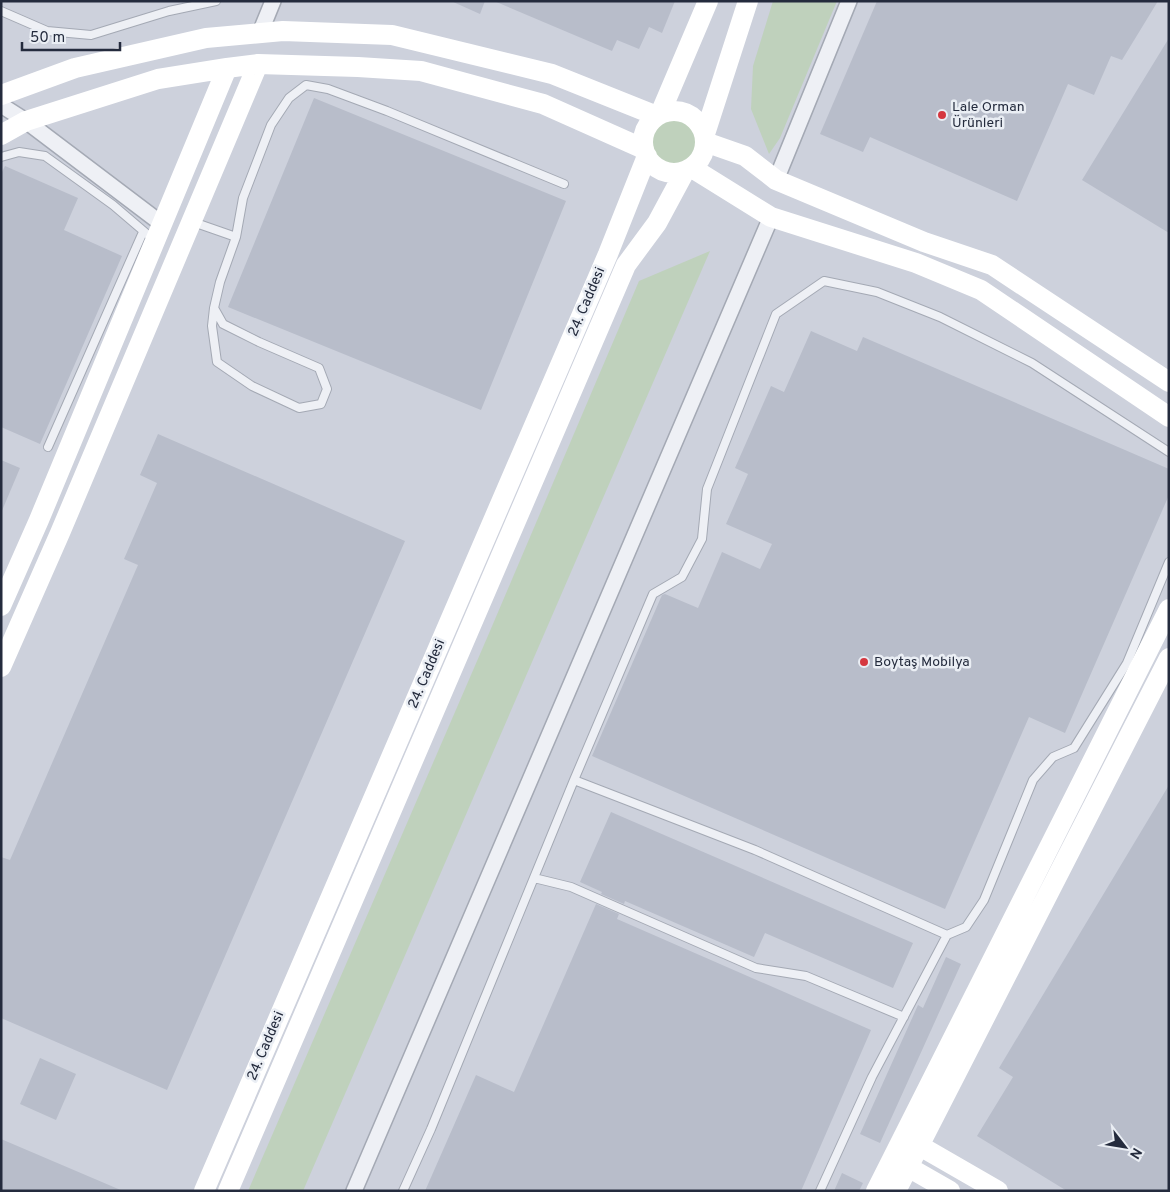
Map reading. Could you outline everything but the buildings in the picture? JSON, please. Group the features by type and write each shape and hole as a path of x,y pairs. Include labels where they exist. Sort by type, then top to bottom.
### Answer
{"street":[{"path":"260,33 273,1"},
{"path":"659,115 708,1"},
{"path":"1,136 26,121 158,79 258,64 358,67 421,71 543,104 645,152 656,167 670,173 688,169 702,156 705,138 748,1"},
{"path":"776,180 849,1"},
{"path":"1,95 75,68 206,38 283,31 392,35 552,74 659,115"},
{"path":"1,667 258,64"},
{"path":"1,606 39,520 154,232 227,68"},
{"path":"1,105 26,121 154,232"},
{"path":"645,152 644,134 651,121 659,115 671,111 686,113 698,121 705,138 745,156 776,180 924,242 992,264 1169,382"},
{"name":"24. Caddesi","path":"204,1191 608,254 645,152"},
{"path":"688,169 771,217 916,264 981,290 1169,417"},
{"name":"24. Caddesi","path":"228,1191 626,265 657,223 688,169"},
{"path":"354,1191 771,217"},
{"path":"876,1191 1169,609"},
{"path":"896,1191 1169,658"},
{"path":"897,1149 920,1146 998,1191"},
{"path":"897,1149 908,1167 950,1191"}],"lane":[{"path":"1,11 47,31 91,34 169,11 216,1"},
{"path":"214,308 223,324 319,368 326,389 320,404 299,408 252,386 217,362 212,326 214,308 236,237 243,198 271,125 288,98 306,85 328,88 564,184"},
{"path":"1,157 19,152 45,156 154,232 48,447"},
{"path":"192,221 236,237"},
{"path":"403,1191 653,594 682,577 702,538 707,489 776,314 824,281 877,292 940,316 1032,363 1169,452"},
{"path":"820,1191 872,1077 947,935 966,927 984,900 1032,780 1053,757 1074,748 1127,663 1169,562"},
{"path":"574,780 755,850 947,935"},
{"path":"534,878 571,888 756,968 806,976 904,1016"}],"shaded area":[{"path":"1,1 1169,1 1169,1191 1,1191"}],"green space":[{"path":"773,1 837,1 780,138 769,154 751,109 753,66"},
{"path":"678,120 690,126 695,133 695,151 690,158 683,163 670,164 658,158 653,151 652,138 658,126 665,121"},
{"path":"710,251 303,1191 248,1191 639,281"}],"place":[{"name":"Lale Orman Ürünleri","path":"942,115"},
{"name":"Boytaş Mobilya","path":"864,662"}]}
